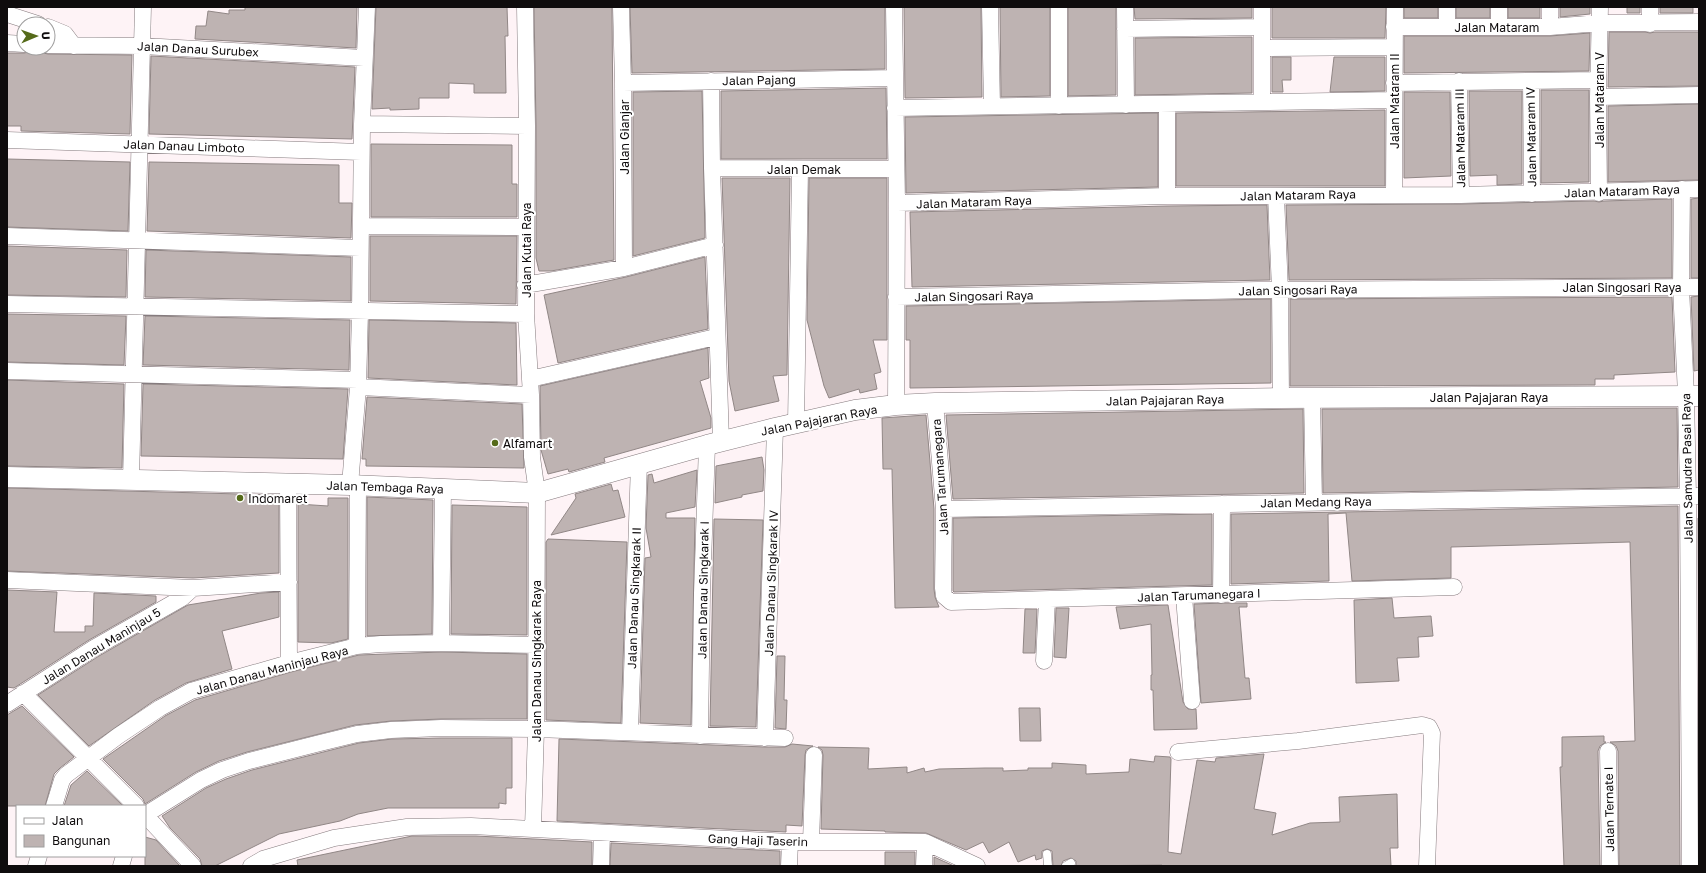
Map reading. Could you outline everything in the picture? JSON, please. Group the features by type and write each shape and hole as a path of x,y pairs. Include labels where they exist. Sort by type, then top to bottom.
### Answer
{"street":[{"path":"131,479 143,7"},
{"path":"357,646 354,485 360,312 362,124 367,7"},
{"name":"Jalan Kutai Raya","path":"525,7 527,126 526,314 531,395 532,457 536,493"},
{"name":"Jalan Gianjar","path":"621,7 624,268"},
{"path":"894,7 897,203 896,405"},
{"path":"990,7 992,106"},
{"path":"1059,7 1059,106"},
{"path":"1125,7 1126,105"},
{"path":"1262,7 1262,102"},
{"name":"Jalan Mataram II","path":"1394,7 1394,194"},
{"path":"1447,7 1447,27"},
{"path":"1499,7 1499,27"},
{"path":"1550,7 1550,27"},
{"name":"Jalan Mataram V","path":"1599,192 1598,80 1600,7"},
{"path":"1650,7 1650,24"},
{"name":"Jalan Mataram","path":"1394,27 1550,27 1600,23 1650,24 1699,22"},
{"path":"1125,29 1262,27"},
{"path":"56,30 65,34 74,46"},
{"name":"Jalan Danau Surubex","path":"56,45 142,46 364,58"},
{"path":"1262,48 1394,47"},
{"name":"Jalan Pajang","path":"623,83 895,78"},
{"path":"1394,83 1598,80"},
{"name":"Jalan Danau Singkarak I","path":"700,736 702,593 714,443 716,337 711,81"},
{"name":"Jalan Mataram III","path":"1459,81 1461,195"},
{"name":"Jalan Mataram IV","path":"1530,81 1532,194"},
{"path":"1598,97 1699,95"},
{"path":"895,108 1394,100"},
{"path":"1167,104 1167,196"},
{"path":"362,124 527,126"},
{"name":"Jalan Danau Limboto","path":"7,140 362,152"},
{"name":"Jalan Demak","path":"712,168 896,169"},
{"path":"796,424 800,169"},
{"name":"Jalan Samudra Pasai Raya","path":"1682,189 1681,287 1692,396 1694,496 1695,817 1690,866"},
{"name":"Jalan Mataram Raya","path":"897,203 1167,196 1394,194 1461,195 1699,189"},
{"path":"1276,196 1280,290 1281,398"},
{"path":"360,226 526,227"},
{"path":"7,236 360,248"},
{"path":"526,285 624,268 715,245"},
{"name":"Jalan Singosari Raya","path":"896,297 1280,290 1699,286"},
{"path":"7,304 526,314"},
{"path":"530,379 716,337"},
{"path":"7,371 358,383 531,395"},
{"name":"Jalan Pajajaran Raya","path":"638,464 775,428 855,410 896,405 935,403 1281,398 1692,396"},
{"path":"1312,398 1314,502"},
{"name":"Jalan Tarumanegara","path":"935,403 944,509 943,588 946,598"},
{"name":"Jalan Danau Singkarak IV","path":"765,738 775,428"},
{"name":"Jalan Tembaga Raya","path":"7,477 354,485 536,493 638,464"},
{"name":"Jalan Danau Singkarak II","path":"630,732 638,464"},
{"path":"288,484 289,663"},
{"path":"441,643 443,490"},
{"name":"Jalan Danau Singkarak Raya","path":"534,829 537,645 536,493"},
{"name":"Jalan Medang Raya","path":"944,509 1694,496"},
{"path":"1221,595 1222,504"},
{"path":"7,580 193,588 289,582"},
{"name":"Jalan Tarumanegara I","path":"946,598 948,601 955,603 1454,587"},
{"name":"Jalan Danau Maninjau 5","path":"7,704 94,648 182,598 193,588"},
{"path":"1184,596 1192,701"},
{"path":"1044,661 1047,600"},
{"name":"Jalan Danau Maninjau Raya","path":"54,805 62,780 66,775 160,708 191,691 289,663 357,646 441,643 537,645"},
{"path":"23,693 135,805"},
{"path":"1178,752 1298,741 1422,725 1429,727 1432,733 1427,866"},
{"path":"146,814 201,780 222,770 256,759 357,734 390,730 434,728 536,729 785,738"},
{"name":"Jalan Ternate I","path":"1608,751 1610,866"},
{"path":"811,842 814,755"},
{"path":"146,816 193,866"},
{"name":"Gang Haji Taserin","path":"251,866 263,859 334,838 407,827 471,826 790,842 926,842 977,866"},
{"path":"601,866 602,833"},
{"path":"789,866 790,842"},
{"path":"924,866 926,842"}],"lane":[{"path":"1047,854 1048,866"}],"building":[{"path":"245,7 357,7 356,48 195,39 196,26 206,26 208,11 229,14 229,10 245,10"},
{"path":"376,7 507,7 508,36 505,36 506,93 474,93 474,84 449,83 449,98 419,98 419,109 372,109"},
{"path":"534,7 612,7 614,260 551,271 539,271 536,258"},
{"path":"630,7 885,7 885,69 632,73"},
{"path":"904,7 981,7 982,97 905,98"},
{"path":"1000,7 1050,7 1050,96 1001,97"},
{"path":"1068,7 1116,7 1116,95 1068,96"},
{"path":"1134,7 1252,7 1252,18 1135,19"},
{"path":"1272,7 1386,7 1385,38 1272,38"},
{"path":"1404,7 1438,7 1438,18 1404,18"},
{"path":"1456,7 1490,7 1490,18 1456,18"},
{"path":"1508,7 1540,7 1540,18 1508,18"},
{"path":"1560,7 1590,7 1590,14 1560,17"},
{"path":"1627,7 1640,7 1640,13 1627,13"},
{"path":"1660,7 1693,7 1693,13 1660,13"},
{"path":"1609,32 1699,32 1699,86 1608,87"},
{"path":"1590,33 1589,71 1404,73 1404,36 1550,36"},
{"path":"1252,37 1252,93 1135,95 1135,38"},
{"path":"7,53 16,53 16,56 56,56 56,54 132,55 130,134 21,131 21,126 7,126"},
{"path":"151,56 355,67 352,139 149,134"},
{"path":"1272,57 1291,57 1291,80 1282,80 1283,92 1272,92"},
{"path":"1334,57 1385,57 1385,91 1330,92"},
{"path":"886,88 887,159 721,159 721,91"},
{"path":"1541,90 1589,90 1589,182 1541,183"},
{"path":"702,91 705,238 633,256 633,92"},
{"path":"1469,91 1522,91 1522,184 1497,185 1497,175 1470,176"},
{"path":"1404,92 1450,92 1451,176 1404,178"},
{"path":"1699,104 1699,180 1608,182 1608,106"},
{"path":"1385,110 1385,186 1176,186 1176,113"},
{"path":"1158,113 1158,187 906,193 905,117"},
{"path":"371,144 512,145 512,184 517,184 517,217 371,217"},
{"path":"7,159 130,162 128,231 7,227"},
{"path":"149,162 339,165 339,203 352,203 351,238 147,231"},
{"path":"722,178 790,178 787,375 773,376 779,401 735,411 729,381"},
{"path":"809,178 887,178 887,340 873,340 881,372 874,374 877,389 860,393 859,389 829,398 824,386 807,320"},
{"path":"1699,198 1699,278 1691,278 1691,199"},
{"path":"1672,199 1672,278 1289,280 1286,205 1599,202"},
{"path":"1267,205 1270,280 912,287 910,212"},
{"path":"370,236 517,236 516,304 370,301"},
{"path":"7,246 127,250 126,297 7,295"},
{"path":"146,250 351,257 351,301 145,297"},
{"path":"705,257 708,329 558,363 544,295 626,277"},
{"path":"1699,296 1699,370 1694,371 1691,297"},
{"path":"1672,297 1675,372 1614,375 1614,379 1595,379 1595,385 1290,386 1290,299"},
{"path":"1271,299 1271,383 910,388 910,340 906,340 906,306"},
{"path":"7,314 126,316 124,365 7,362"},
{"path":"145,316 350,320 349,370 143,365"},
{"path":"369,320 516,323 517,385 368,378"},
{"path":"708,348 709,378 700,381 711,418 711,428 604,458 605,462 569,472 568,469 548,474 541,450 540,386"},
{"path":"7,380 124,384 122,468 7,466"},
{"path":"143,384 348,389 343,459 141,456"},
{"path":"367,397 522,404 524,468 366,466 366,459 362,459"},
{"path":"1677,408 1678,487 1323,493 1322,409"},
{"path":"1303,409 1304,493 953,499 946,415"},
{"path":"926,415 934,509 934,589 939,607 895,608 892,469 883,469 882,418"},
{"path":"762,457 764,470 763,491 742,495 742,497 715,503 716,466"},
{"path":"697,470 695,507 666,513 666,518 695,518 691,725 640,723 645,558 651,557 646,528 648,475 652,474 654,483"},
{"path":"611,484 613,491 618,490 625,517 551,535 576,498 575,494"},
{"path":"7,488 279,495 279,573 193,578 7,571"},
{"path":"367,497 433,500 432,634 367,636"},
{"path":"328,498 348,498 348,639 331,643 298,642 298,504 328,506"},
{"path":"452,505 527,507 527,635 451,634"},
{"path":"1678,506 1680,866 1619,866 1618,751 1616,746 1610,742 1635,741 1630,542 1451,547 1451,578 1352,581 1346,513 1328,514 1329,581 1231,584 1231,514"},
{"path":"1212,514 1212,585 953,591 953,518"},
{"path":"1698,518 1699,518 1699,773"},
{"path":"714,519 763,520 756,727 710,726"},
{"path":"548,539 627,542 621,723 546,720 546,542"},
{"path":"7,590 57,592 54,632 85,632 85,626 93,626 94,593 156,596 156,602 89,640 14,688 7,687"},
{"path":"279,592 279,617 222,631 232,669 186,683 155,700 89,746 38,695 99,656 188,605 261,593"},
{"path":"1392,598 1394,618 1431,616 1433,636 1418,637 1419,657 1397,658 1399,681 1356,683 1354,600"},
{"path":"1247,603 1247,607 1239,607 1245,678 1249,678 1251,699 1201,703 1194,604"},
{"path":"1168,605 1183,702 1188,709 1196,709 1197,729 1154,730 1153,690 1151,690 1151,624 1120,629 1116,607"},
{"path":"1056,608 1069,608 1066,658 1054,657"},
{"path":"1025,609 1037,609 1035,653 1023,653"},
{"path":"441,652 527,654 527,719 441,719 391,721 355,725 247,752 219,761 196,772 145,804 143,799 103,759 165,716 195,700 291,672 359,655"},
{"path":"777,656 785,656 784,700 787,700 786,729 775,728"},
{"path":"22,706 74,757 54,774 45,805 7,806 7,715"},
{"path":"1019,708 1040,708 1041,741 1020,741"},
{"path":"1604,736 1604,742 1606,742 1600,746 1598,751 1600,866 1564,866 1560,767 1562,767 1562,737"},
{"path":"512,738 512,788 506,788 506,804 499,803 499,808 388,808 358,814 340,821 279,834 215,866 202,866 200,859 170,828 162,816 206,788 252,770 359,743 392,739"},
{"path":"559,739 765,747 785,747 792,744 813,746 806,750 805,755 802,826 786,825 786,832 557,821"},
{"path":"818,747 869,748 868,769 907,767 907,773 924,768 925,772 939,769 985,768 1003,768 1003,771 1028,770 1028,768 1052,768 1052,763 1086,765 1086,774 1129,772 1130,759 1154,762 1155,756 1170,757 1168,852 1181,854 1197,760 1215,762 1216,758 1264,754 1254,809 1276,813 1272,835 1310,823 1340,822 1339,797 1397,794 1398,848 1390,848 1391,866 1076,866 1076,861 1071,858 1063,861 1061,866 1053,866 1052,851 1047,849 1042,851 1042,858 1036,860 1035,855 1018,862 1009,842 989,853 983,842 966,850 926,833 821,829 823,755 822,750"},
{"path":"87,771 122,805 64,805 71,785"},
{"path":"412,836 476,836 592,842 592,866 298,866 297,860"},
{"path":"146,837 156,840 180,866 145,866"},
{"path":"611,843 780,851 780,866 610,866"},
{"path":"885,852 915,852 915,866 885,866"},
{"path":"934,857 954,866 934,866"}],"place":[{"name":"Alfamart","path":"495,443"},
{"name":"Indomaret","path":"240,498"}]}
